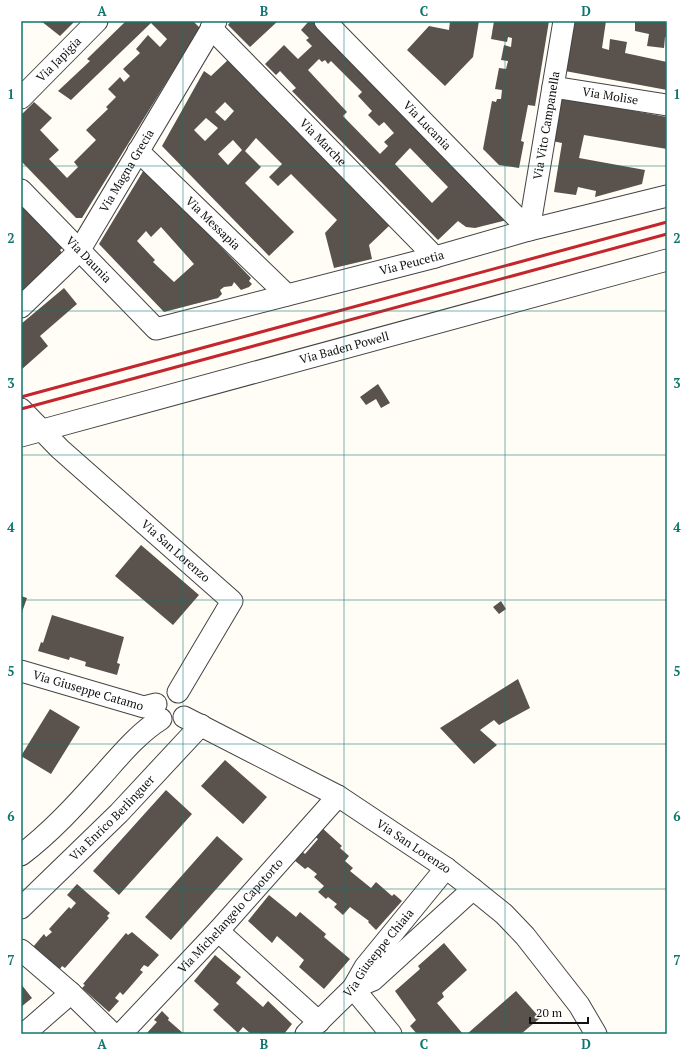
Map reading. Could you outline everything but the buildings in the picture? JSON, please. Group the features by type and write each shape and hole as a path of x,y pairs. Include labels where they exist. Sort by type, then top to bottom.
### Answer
{"street":[{"name":"Via Japigia","path":"21,98 97,21"},
{"name":"Via Lucania","path":"325,21 529,230"},
{"name":"Via Vito Campanella","path":"529,230 564,21"},
{"name":"Via Magna Grecia","path":"21,307 79,251 214,24"},
{"name":"Via Marche","path":"214,24 435,257"},
{"name":"Via Molise","path":"553,87 667,105"},
{"name":"Via Messapia","path":"138,151 287,295"},
{"name":"Via Daunia","path":"21,190 156,329"},
{"name":"Via Peucetia","path":"156,329 435,257 529,230 667,196"},
{"name":"Via Baden Powell","path":"21,436 667,260"},
{"path":"21,409 41,430"},
{"name":"Via San Lorenzo","path":"41,430 60,449 232,601 178,692"},
{"name":"Via Giuseppe Catamo","path":"21,671 158,712"},
{"path":"21,855 72,809 123,752 152,724 158,712 160,696 168,691 178,692 185,698 193,721 176,723 165,722 158,712"},
{"name":"Via San Lorenzo","path":"193,721 338,796 446,868 504,914 525,936 579,1005 596,1034"},
{"name":"Via Enrico Berlinguer","path":"21,908 119,813 193,721"},
{"name":"Via Michelangelo Capotorto","path":"121,1034 218,931 338,796"},
{"name":"Via Giuseppe Chiaia","path":"313,1028 353,988 365,967 446,868"},
{"path":"391,1034 353,988 373,980 473,889"},
{"path":"218,931 313,1028"},
{"path":"21,950 71,993 113,1034"},
{"path":"24,1034 71,993"}],"railway":[{"path":"21,397 667,222"},
{"path":"21,409 667,234"}]}
